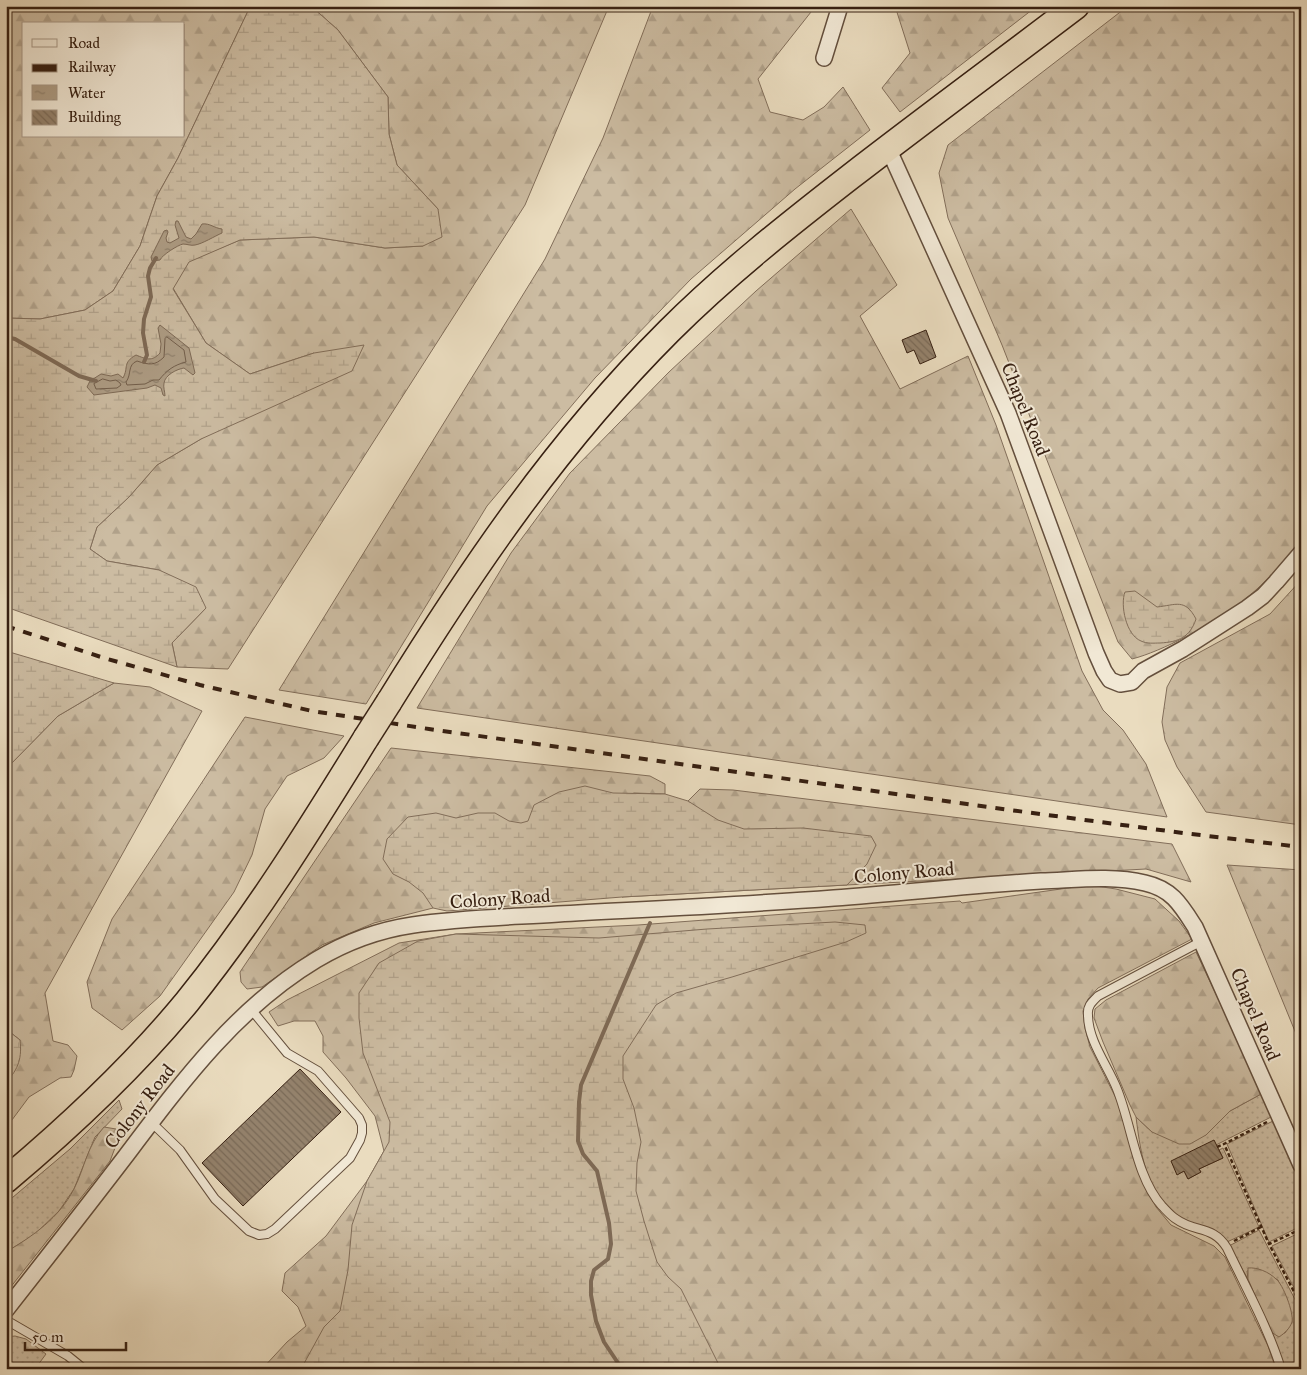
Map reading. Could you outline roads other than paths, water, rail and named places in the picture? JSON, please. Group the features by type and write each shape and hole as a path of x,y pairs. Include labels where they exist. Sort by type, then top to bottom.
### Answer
{"highway":[{"path":"6,1180 100,1094 144,1050 186,1004 221,959 315,820 440,620 510,518 558,456 620,383 669,331 760,248 888,148 1076,6"}],"street":[{"path":"824,58 840,6"},
{"name":"Chapel Road","path":"888,148 1008,412 1104,671 1110,680 1120,684 1132,682 1143,670 1183,649 1247,608 1270,589 1301,553"},
{"name":"Colony Road","path":"6,1310 151,1122 222,1036 250,1008 298,972 338,948 376,933 418,924 737,905 1002,884 1090,879 1135,881 1161,888"},
{"name":"Chapel Road","path":"1161,888 1181,906 1195,927 1301,1164"}],"lane":[{"path":"1202,941 1098,996 1090,1004 1088,1014 1090,1027 1097,1047 1117,1088 1141,1167 1150,1189 1161,1205 1176,1220 1211,1232 1220,1238 1226,1246 1275,1348 1281,1369"},
{"path":"151,1122 180,1150 215,1199 249,1231 259,1235 267,1234 275,1229 350,1158 362,1133 359,1118 318,1071 287,1053 250,1008"},
{"path":"6,1320 68,1356 84,1369"}],"water":[{"path":"176,221 178,221 186,237 191,239 202,224 222,229 222,233 198,244 183,244 174,248 160,260 152,261 151,257 164,231 167,230 168,232 167,242 170,243 179,238 175,225"},
{"path":"160,325 189,348 195,373 193,375 184,368 169,375 164,383 165,396 161,388 155,385 147,388 94,395 87,387 90,381 101,374 111,376 118,374 123,378 127,363 136,355 152,359 160,353 161,344 158,328"}],"waterway":[{"path":"144,362 147,355 143,333 144,319 151,297 148,276 156,258"},
{"path":"6,337 15,339 79,376 96,381"},
{"path":"622,1369 604,1342 596,1321 591,1295 591,1281 594,1270 608,1259 611,1244 609,1223 597,1171 583,1154 578,1141 579,1102 581,1085 650,923"}],"railway":[{"path":"6,626 104,658 200,685 312,711 1010,810 1301,847"}]}
